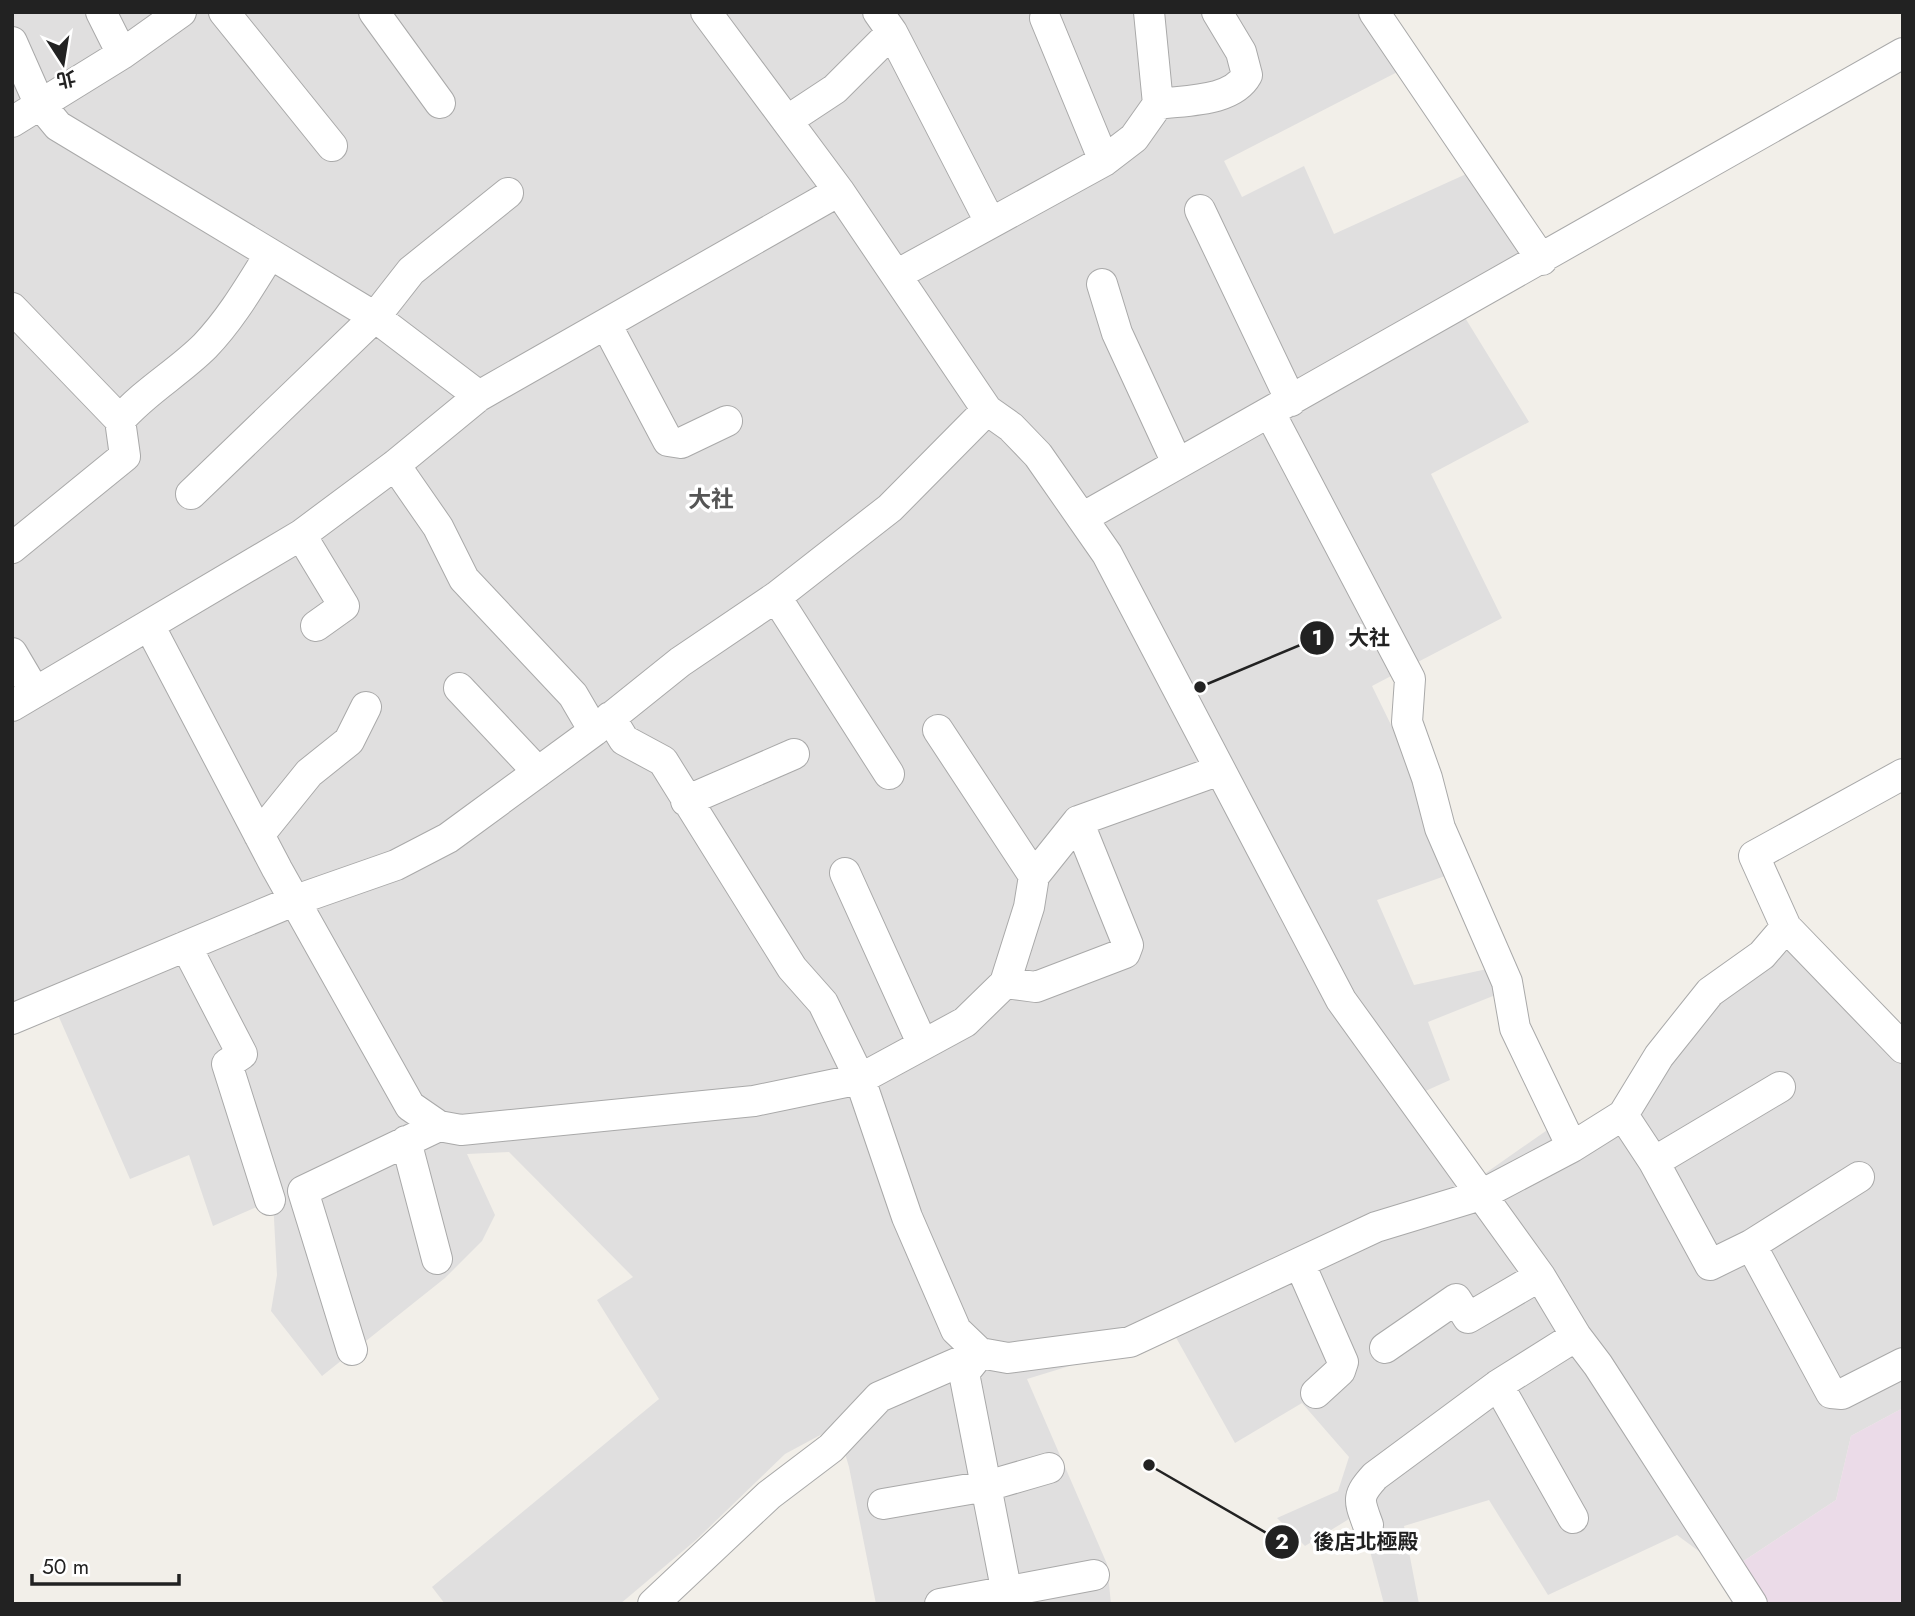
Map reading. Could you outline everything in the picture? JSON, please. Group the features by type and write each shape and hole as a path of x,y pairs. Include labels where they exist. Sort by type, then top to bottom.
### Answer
{"street":[{"path":"101,12 122,54"},
{"path":"12,122 122,54 181,12"},
{"path":"225,12 332,146"},
{"path":"374,12 440,103"},
{"path":"706,12 788,120 898,274 987,410 1012,427 1038,455 1107,554 1341,1000 1540,1276 1576,1336 1598,1365 1752,1604"},
{"path":"898,274 1104,161 1134,138 1158,104 1149,12"},
{"path":"1158,104 1225,94 1241,86 1247,75 1241,52 1217,12"},
{"path":"1374,12 1542,260"},
{"path":"1045,18 1104,161"},
{"path":"788,120 835,89 885,22 990,222"},
{"path":"12,42 39,103 58,126 375,317 479,396"},
{"path":"1082,518 1542,260 1903,53"},
{"path":"12,653 24,699 301,536 395,465 479,396 839,191"},
{"path":"191,494 375,317 411,271 508,193"},
{"path":"1200,210 1280,407 1410,679 1407,722 1427,778 1440,828 1507,982 1515,1028 1572,1147"},
{"path":"120,420 133,404 204,346 237,307 270,254"},
{"path":"1102,284 1117,333 1177,463"},
{"path":"12,308 120,420 125,456 12,548"},
{"path":"606,324 668,441 681,443 727,421"},
{"path":"12,1019 296,900 396,865 448,838 602,724 680,662 776,597 890,508 987,410"},
{"path":"395,465 438,527 464,579 602,724 624,740 663,761 792,968 822,1003 860,1079 912,1230 956,1330 980,1353 1008,1358 1130,1342 1376,1227 1481,1195 1572,1147 1623,1115 1659,1056 1710,992 1762,955 1786,927"},
{"path":"301,536 344,606 316,626"},
{"path":"776,597 889,774"},
{"path":"150,627 259,835 410,1106 439,1126 461,1130 754,1101 860,1079 965,1022 1005,983 1029,907 1034,876 1079,821 1220,769"},
{"path":"459,688 538,772"},
{"path":"259,835 309,773 349,741 366,707"},
{"path":"938,730 1034,876"},
{"path":"686,801 794,754"},
{"path":"1903,774 1754,856 1786,927 1903,1048"},
{"path":"1005,983 1035,987 1125,953 1128,945 1079,821"},
{"path":"845,873 922,1043"},
{"path":"186,946 242,1054 227,1064 271,1200"},
{"path":"1654,1162 1780,1087"},
{"path":"1623,1115 1654,1162 1710,1265 1751,1245 1859,1177"},
{"path":"352,1350 303,1191 439,1126"},
{"path":"406,1140 437,1259"},
{"path":"1751,1245 1831,1393 1842,1394 1903,1363"},
{"path":"1300,1264 1343,1362 1340,1371 1317,1393"},
{"path":"1385,1348 1456,1299 1468,1318 1540,1276"},
{"path":"1368,1525 1360,1501 1361,1491 1375,1476 1498,1385 1576,1336"},
{"path":"980,1353 964,1373 1008,1598"},
{"path":"653,1604 769,1495 831,1448 879,1397 980,1353"},
{"path":"1498,1385 1573,1518"},
{"path":"883,1504 987,1486 1049,1468"},
{"path":"940,1604 1008,1598 1094,1575"}],"shaded area":[{"path":"12,12 1377,12 1409,66 1224,161 1242,197 1304,166 1334,234 1475,170 1540,274 1464,316 1529,422 1431,474 1502,618 1372,686 1462,870 1377,900 1414,985 1487,969 1498,994 1428,1022 1450,1080 1421,1093 1480,1177 1553,1126 1578,1156 1704,1016 1797,943 1903,1051 1903,1408 1851,1436 1836,1500 1727,1572 1677,1535 1548,1595 1489,1500 1404,1526 1419,1604 1384,1604 1366,1536 1349,1519 1305,1546 1277,1518 1338,1491 1349,1457 1302,1403 1235,1443 1174,1334 1027,1379 1107,1564 1111,1604 876,1604 849,1467 837,1426 785,1454 696,1540 620,1604 445,1604 432,1587 659,1399 597,1300 633,1277 509,1152 467,1154 495,1215 482,1241 445,1278 322,1376 271,1311 277,1275 273,1200 213,1226 189,1155 130,1179 51,999 12,1008 12,720 50,699 12,635"},
{"path":"1903,1408 1903,1604 1746,1604 1727,1572 1836,1500 1851,1436"}],"place":[{"name":"大社","path":"1200,687"},
{"name":"後店北極殿","path":"1149,1465"}],"district":[{"name":"大社","path":"711,499"}]}
